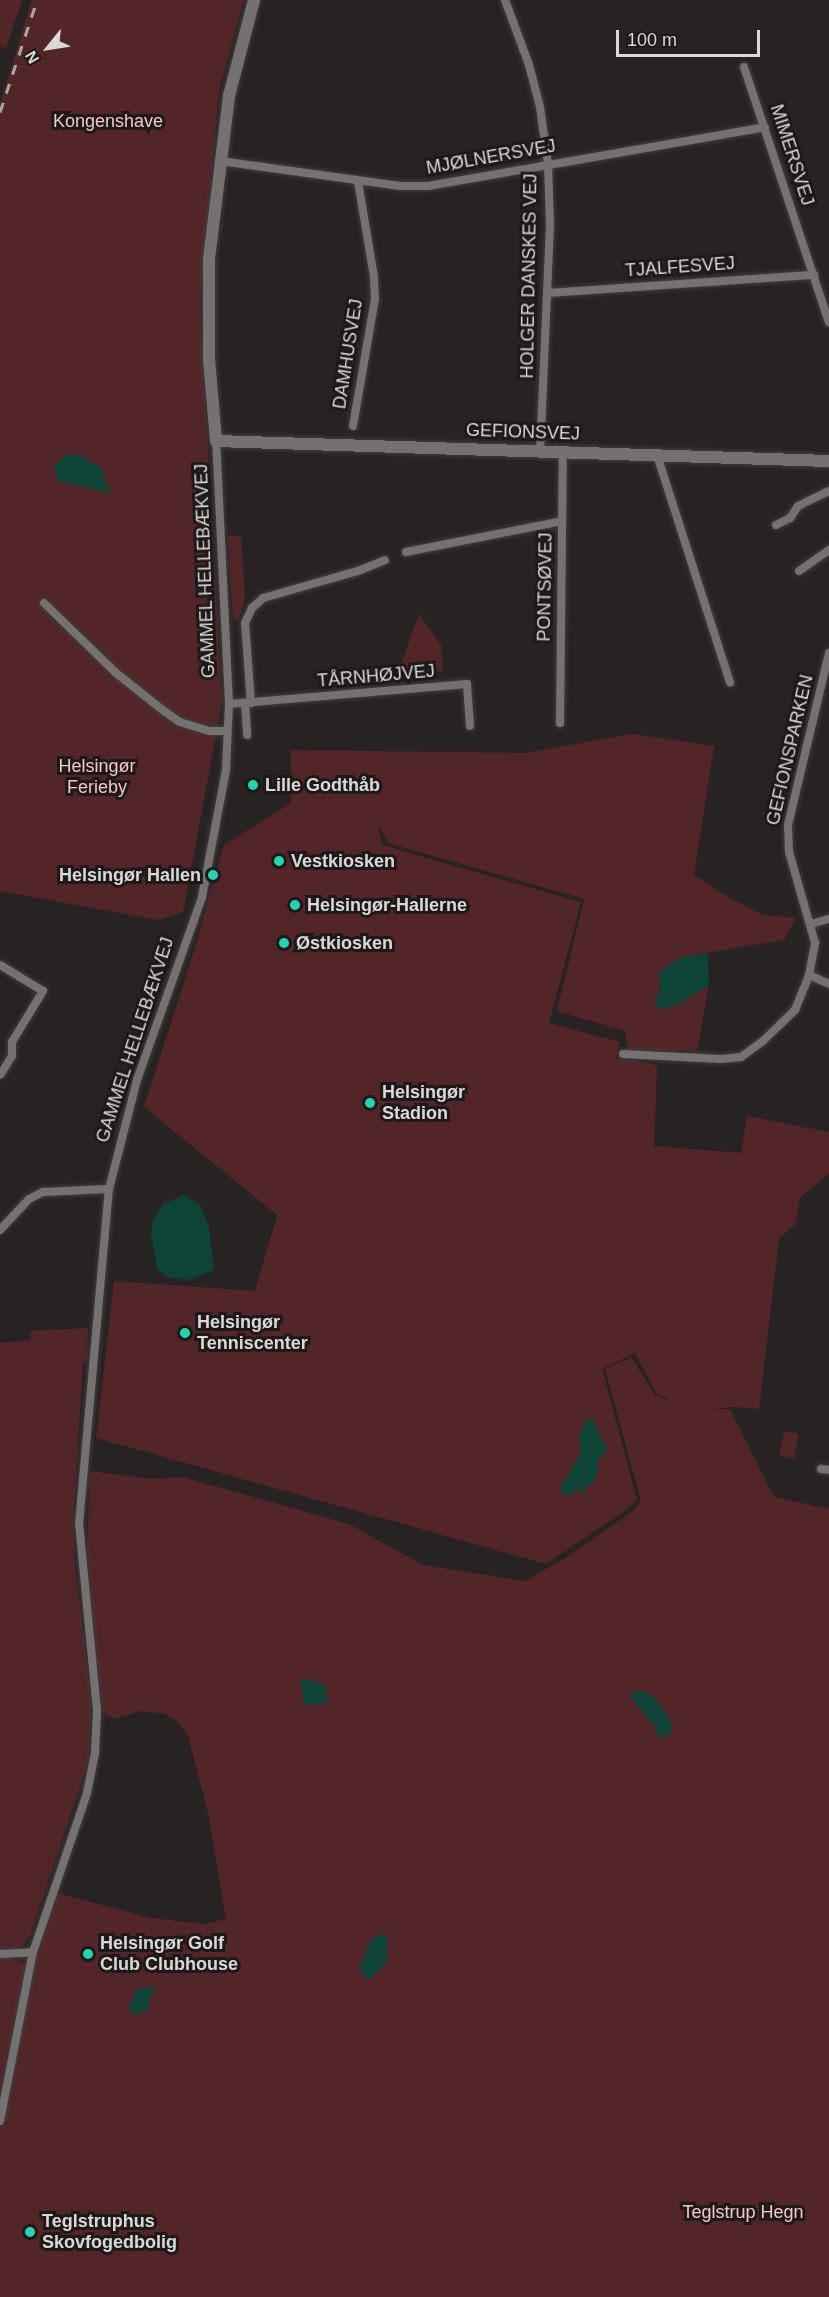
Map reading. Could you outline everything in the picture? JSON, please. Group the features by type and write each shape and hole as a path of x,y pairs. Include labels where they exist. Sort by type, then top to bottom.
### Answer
{"main road":[{"name":"GAMMEL HELLEBÆKVEJ","path":"216,441 208,259 229,96 254,0"},
{"name":"GEFIONSVEJ","path":"216,441 829,461"}],"street":[{"name":"HOLGER DANSKES VEJ","path":"505,0 529,65 540,107 548,164 550,210 548,293 540,451"},
{"name":"MIMERSVEJ","path":"744,67 829,322"},
{"name":"MJØLNERSVEJ","path":"220,161 400,186 428,186 765,127"},
{"name":"DAMHUSVEJ","path":"353,426 375,299 374,277 358,180"},
{"name":"TJALFESVEJ","path":"548,293 814,274"},
{"name":"GAMMEL HELLEBÆKVEJ","path":"0,2121 33,1952 87,1792 95,1753 97,1710 79,1524 109,1189 137,1080 202,897 226,770 229,704 216,441"},
{"name":"PONTSØVEJ","path":"560,723 563,452"},
{"path":"657,455 730,683"},
{"path":"776,525 790,518 798,506 829,491"},
{"path":"406,552 562,521"},
{"path":"799,571 829,550"},
{"path":"247,735 246,622 252,608 263,598 358,572 386,560"},
{"path":"44,603 116,673 164,711 180,722 210,731 227,732"},
{"name":"GEFIONSPARKEN","path":"623,1054 726,1059 741,1057 763,1041 795,1010 809,975 815,944 786,839 829,653"},
{"name":"TÅRNHØJVEJ","path":"229,704 467,684 471,726"},
{"path":"811,924 829,919"},
{"path":"0,966 43,991 12,1042 12,1056 0,1075"},
{"path":"809,975 829,984"},
{"path":"0,1230 29,1199 43,1192 109,1189"},
{"path":"0,1954 33,1952"}],"green space":[{"path":"0,0 22,0 6,48 0,46"},
{"path":"32,0 244,0 219,90 200,304 222,703 183,912 158,920 0,891 0,104"},
{"path":"228,536 241,536 245,600 239,619 233,621"},
{"path":"419,614 441,645 443,671 397,675"},
{"name":"Teglstrup Hegn","path":"633,734 714,746 694,875 733,900 764,915 796,918 784,940 683,957 660,989 655,1005 679,1004 709,985 697,1051 628,1050 625,1031 557,1011 584,899 388,843 377,822 382,845 581,902 549,1023 620,1042 612,1077 617,1058 657,1065 654,1146 741,1153 747,1116 829,1132 829,1173 800,1198 796,1223 779,1239 759,1409 732,1407 710,1409 730,1409 774,1497 829,1509 829,2297 0,2297 0,1343 31,1340 30,1331 88,1328 87,1359 83,1364 73,1522 75,1566 91,1698 89,1760 30,1936 12,1959 33,1967 57,1893 151,1918 204,1924 226,1919 208,1813 188,1736 178,1722 165,1714 141,1711 114,1719 102,1711 87,1553 90,1471 152,1479 182,1477 349,1524 423,1565 525,1581 565,1558 633,1511 641,1501 605,1369 631,1357 655,1395 678,1405 657,1394 635,1353 602,1369 637,1499 628,1509 546,1564 96,1438 114,1281 255,1291 277,1215 144,1107 196,944 224,845 291,803 291,750 524,753"},
{"path":"784,1431 799,1434 794,1458 779,1456"}],"shaded area":[{"path":"68,454 80,455 102,469 106,486 111,490 110,493 58,481 54,465"},
{"path":"708,953 709,985 679,1004 659,1010 655,1005 660,989 659,975 665,967 683,957"},
{"path":"184,1195 201,1206 209,1227 214,1270 188,1280 166,1277 157,1268 151,1233 153,1220 163,1204"},
{"path":"593,1418 608,1448 597,1461 598,1473 592,1484 585,1488 583,1494 576,1489 571,1496 559,1490 581,1453 579,1437 585,1421"},
{"path":"300,1680 324,1684 328,1700 326,1703 305,1706"},
{"path":"636,1690 645,1692 656,1699 673,1725 671,1733 663,1737 657,1735 654,1725 630,1697"},
{"path":"384,1934 387,1936 387,1962 369,1980 362,1974 360,1966 370,1942 376,1936"},
{"path":"152,1986 155,1989 149,1998 148,2010 136,2014 131,2012 129,2008 136,1990"}],"railway":[{"path":"0,112 37,0"}],"place":[{"name":"Lille Godthåb","path":"253,785"},
{"name":"Vestkiosken","path":"279,861"},
{"name":"Helsingør Hallen","path":"213,875"},
{"name":"Helsingør-Hallerne","path":"295,905"},
{"name":"Østkiosken","path":"284,943"},
{"name":"Helsingør Stadion","path":"370,1103"},
{"name":"Helsingør Tenniscenter","path":"185,1333"},
{"name":"Helsingør Golf Club Clubhouse","path":"88,1954"},
{"name":"Teglstruphus Skovfogedbolig","path":"30,2232"}],"park label":[{"name":"Kongenshave","path":"108,121"},
{"name":"Helsingør Ferieby","path":"97,777"}]}
